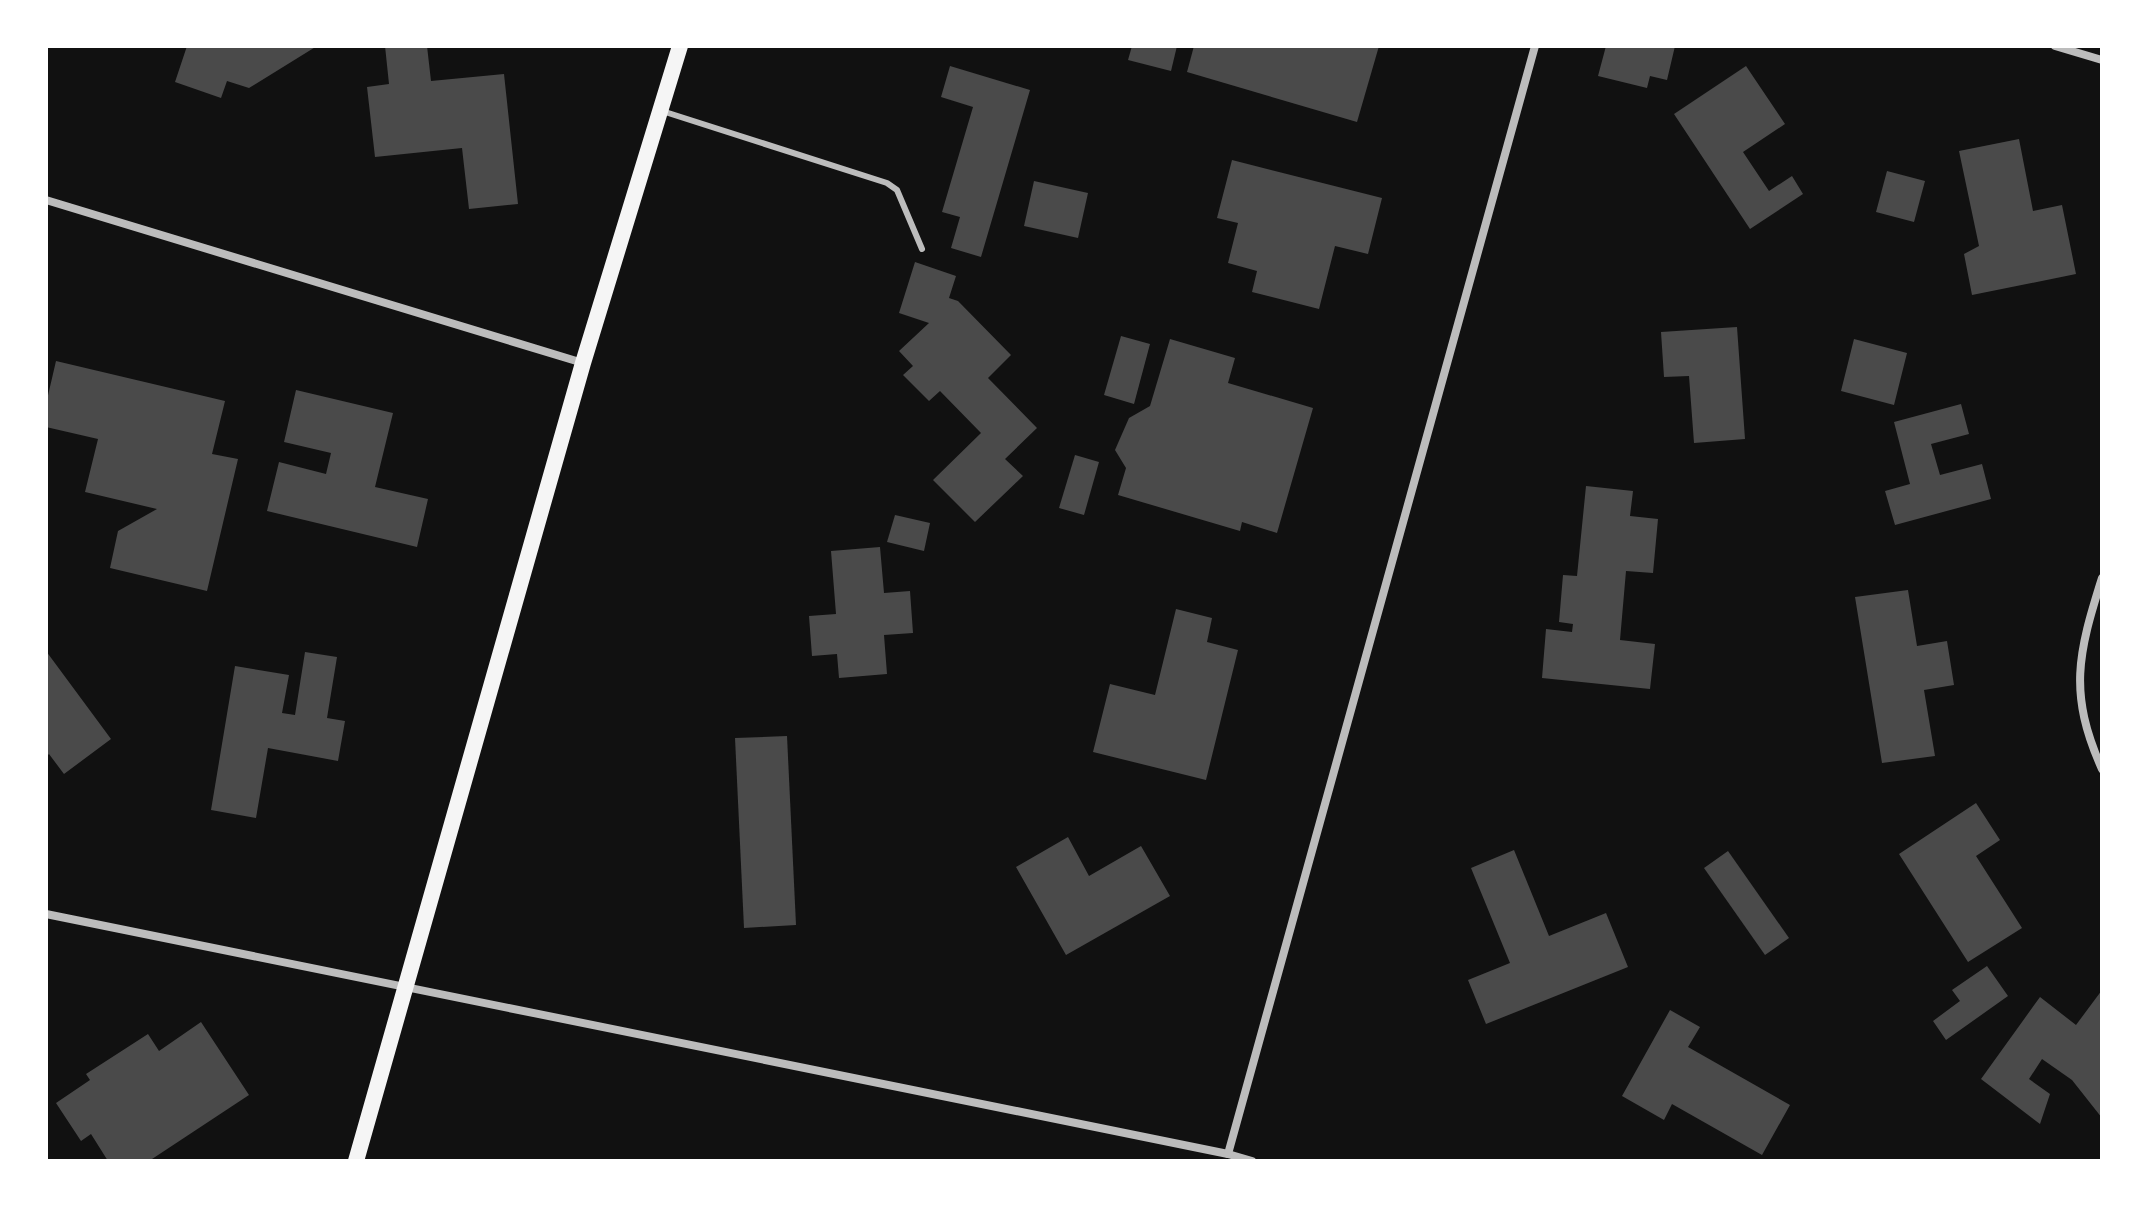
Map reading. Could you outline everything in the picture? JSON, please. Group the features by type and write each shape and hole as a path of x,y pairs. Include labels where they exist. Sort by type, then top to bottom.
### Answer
{"main road":[{"path":"356,1161 583,363 680,46"}],"street":[{"path":"1228,1154 1535,46"},
{"path":"2055,46 2102,60"},
{"path":"46,200 583,363"},
{"path":"2102,578 2084,635 2078,676 2088,737 2102,769"},
{"path":"46,914 1252,1161"}],"lane":[{"path":"662,111 887,183 897,190 922,249"}],"building":[{"path":"187,46 317,46 249,88 227,81 221,98 175,82"},
{"path":"385,46 427,46 431,81 504,74 518,204 469,209 462,148 375,157 367,87 389,84"},
{"path":"1132,46 1177,46 1171,71 1128,60"},
{"path":"1194,46 1379,46 1357,122 1187,72"},
{"path":"1606,46 1675,46 1667,80 1650,76 1647,88 1598,76"},
{"path":"950,66 1030,90 981,257 951,248 960,217 942,212 973,107 941,97"},
{"path":"1746,66 1785,124 1743,152 1769,191 1792,176 1803,194 1750,229 1674,114"},
{"path":"2019,139 2033,211 2062,205 2076,274 1972,295 1964,254 1979,246 1959,151"},
{"path":"1232,160 1382,198 1368,254 1335,246 1319,309 1252,292 1257,271 1228,263 1238,223 1217,218"},
{"path":"1887,171 1925,181 1914,222 1876,212"},
{"path":"1034,181 1088,193 1078,238 1024,226"},
{"path":"915,262 956,276 949,298 958,301 1011,355 988,378 1037,428 1005,459 1023,476 975,522 933,480 981,433 940,391 929,401 903,375 913,366 899,351 929,323 899,313"},
{"path":"1737,327 1745,439 1694,443 1689,376 1664,377 1661,332"},
{"path":"1121,336 1150,344 1134,404 1104,395"},
{"path":"1170,339 1235,358 1228,383 1313,408 1277,533 1242,522 1240,531 1118,495 1126,468 1115,450 1129,418 1150,406"},
{"path":"1854,339 1907,353 1894,405 1841,391"},
{"path":"56,361 225,401 212,454 238,459 207,591 110,568 118,531 157,509 85,492 98,439 46,427 46,404"},
{"path":"296,390 393,413 375,487 428,499 417,547 267,511 279,462 326,474 331,453 284,442"},
{"path":"1961,404 1969,434 1931,444 1940,475 1982,464 1991,499 1895,525 1885,491 1910,484 1894,422"},
{"path":"1075,455 1099,462 1084,515 1059,508"},
{"path":"1586,486 1633,491 1630,516 1658,519 1653,573 1626,571 1620,640 1655,644 1650,689 1542,678 1546,629 1572,632 1573,624 1559,622 1563,575 1577,576"},
{"path":"895,515 930,523 924,551 887,542"},
{"path":"880,547 884,593 910,591 913,633 884,635 887,674 839,678 837,654 812,656 809,616 836,614 831,551"},
{"path":"1908,590 1917,646 1947,641 1954,685 1924,690 1935,756 1882,763 1855,597"},
{"path":"1176,609 1212,618 1207,642 1238,650 1206,780 1093,752 1110,684 1155,695"},
{"path":"46,651 111,739 64,774 49,754 46,757"},
{"path":"305,652 337,657 327,718 345,721 338,761 268,748 256,818 211,810 235,666 289,675 282,713 295,715"},
{"path":"787,736 796,925 744,928 735,738"},
{"path":"1976,803 2000,840 1976,856 2022,928 1968,962 1899,854"},
{"path":"1068,837 1089,876 1141,846 1170,896 1066,955 1016,867"},
{"path":"1514,850 1549,936 1606,913 1628,967 1486,1024 1468,980 1510,963 1471,868"},
{"path":"1728,851 1789,938 1765,955 1704,868"},
{"path":"1987,966 2008,996 1946,1040 1933,1021 1960,1001 1952,990"},
{"path":"2102,990 2102,1118 2072,1080 2042,1059 2029,1079 2050,1094 2040,1124 1981,1079 2040,997 2076,1025"},
{"path":"1670,1010 1700,1027 1688,1047 1790,1105 1762,1155 1672,1104 1664,1120 1622,1096"},
{"path":"201,1022 249,1095 149,1161 108,1161 91,1134 81,1141 56,1103 90,1080 86,1074 148,1034 159,1051"}]}
